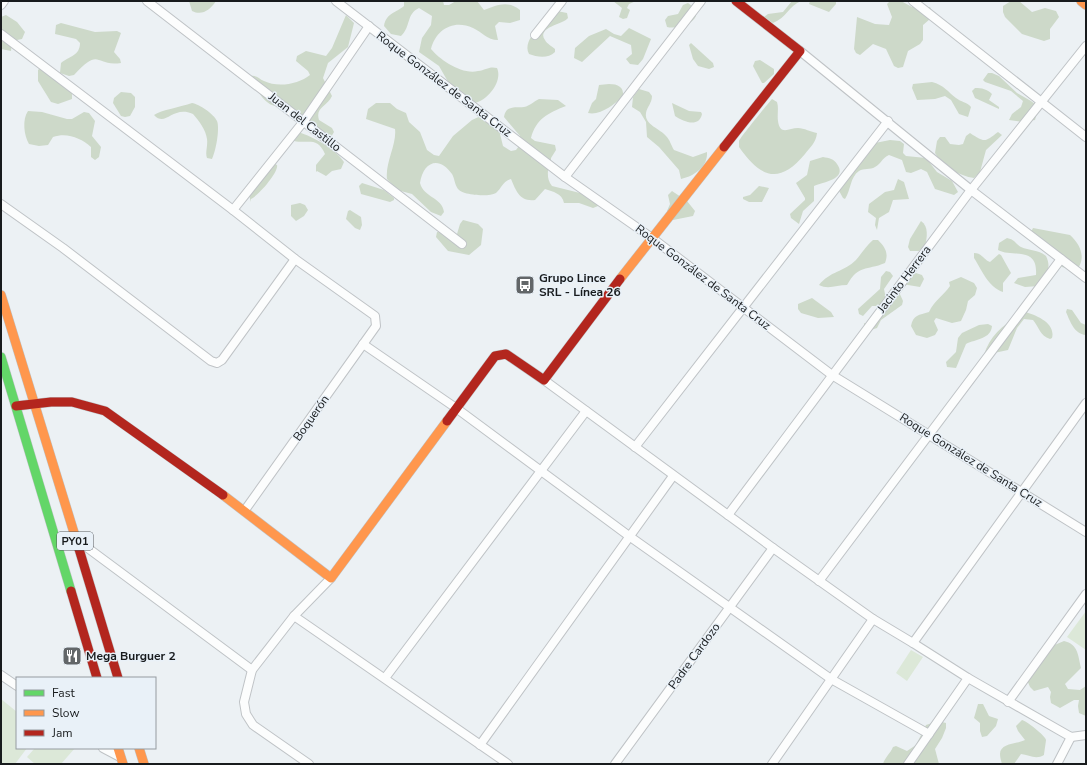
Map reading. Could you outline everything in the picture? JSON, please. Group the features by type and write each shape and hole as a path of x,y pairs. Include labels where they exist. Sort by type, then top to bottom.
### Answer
{"main road":[{"path":"16,406 70,400 88,403 105,411 245,510 331,578 495,356 506,354 544,380 652,238 800,51 736,1"},
{"path":"1081,1 1086,5"},
{"name":"PY01","path":"1,295 118,677"},
{"name":"PY01","path":"1,357 97,677"},
{"path":"118,749 122,761"},
{"path":"139,749 144,764"}],"street":[{"path":"1,5 4,1"},
{"name":"Juan del Castillo","path":"147,1 462,244"},
{"name":"Roque González de Santa Cruz","path":"336,1 565,177 652,238 832,375 929,433 1086,532"},
{"path":"535,35 562,1"},
{"path":"565,177 701,1"},
{"path":"913,1 1086,137"},
{"path":"233,210 304,121 369,26"},
{"path":"1,34 233,210 295,259 222,360 217,363 211,361 63,248 1,204"},
{"name":"Jacinto Herrera","path":"728,515 971,190 1086,46"},
{"path":"800,51 971,190 1086,278"},
{"path":"635,447 888,121"},
{"name":"Boquerón","path":"245,510 376,326 375,316 295,259"},
{"path":"819,581 1061,259"},
{"path":"363,344 456,408 629,536 831,679 929,734"},
{"path":"544,380 673,476 873,619 968,678 1071,738 1086,735"},
{"path":"913,643 1086,403"},
{"path":"385,678 542,472 586,411"},
{"path":"480,745 673,476"},
{"path":"74,537 252,670"},
{"name":"Padre Cardozo","path":"616,764 773,548"},
{"path":"309,764 253,725 246,714 244,702 252,670 294,616 331,578"},
{"path":"1008,702 1086,594"},
{"path":"294,616 508,764"},
{"path":"772,764 873,619"},
{"path":"1,675 16,685"},
{"path":"908,764 968,678"},
{"path":"1057,764 1071,738"},
{"path":"104,749 122,761"}],"green space":[{"path":"189,1 216,1 206,11 199,13 192,11"},
{"path":"404,1 443,1 444,5 449,5 456,1 477,1 484,10 498,5 507,4 520,10 520,20 510,23 499,22 495,26 498,40 494,40 466,25 453,25 441,31 433,42 431,49 440,58 458,69 472,72 481,71 492,67 497,68 498,79 496,84 485,98 471,104 459,101 439,66 419,52 422,38 431,25 432,16 419,8 410,17 406,29 401,36 391,34 384,26 389,16 404,6"},
{"path":"613,1 636,1 629,4 627,8 630,10 627,18 623,19 619,17 622,8"},
{"path":"792,1 801,1 793,6 777,21 773,23 764,17 768,14 783,12"},
{"path":"810,1 836,2 836,4 829,12 809,4"},
{"path":"890,1 901,1 912,7 930,7 932,11 930,19 923,25 923,40 920,44 908,51 903,67 898,68 894,66 886,49 873,44 860,55 856,53 854,49 857,17 875,24 889,25 892,17 887,4"},
{"path":"1011,1 1019,1 1032,12 1045,8 1056,11 1059,17 1050,29 1050,39 1044,41 1022,34 1005,17 1003,12 1003,6"},
{"path":"688,3 692,6 696,16 694,19 683,26 667,27 665,20 668,16 678,14 683,5"},
{"path":"557,11 567,13 568,18 547,29 543,36 548,44 555,49 555,52 549,56 539,57 529,54 527,48 532,36 536,30"},
{"path":"6,15 17,22 25,32 22,39 12,41 11,51 1,49 1,17"},
{"path":"346,15 354,23 348,47 328,63 323,78 332,96 320,110 318,116 319,120 332,128 334,132 331,137 320,134 299,112 294,109 273,105 264,100 259,94 251,76 270,83 282,85 300,81 310,75 308,71 296,61 297,56 306,51 326,56 332,48"},
{"path":"61,23 95,32 117,31 121,33 114,52 120,59 121,63 94,60 89,61 74,75 69,76 60,73 61,63 74,55 80,47 80,43 76,39 55,34 56,25"},
{"path":"629,28 651,39 643,59 638,65 630,64 626,59 632,54 631,45 610,36 582,62 574,58 575,48 589,36 606,29 621,36"},
{"path":"691,43 713,63 714,67 709,69 698,66 693,59 689,45"},
{"path":"760,60 774,69 774,74 764,83 762,83 753,66 755,61"},
{"path":"41,67 72,91 72,99 58,104 51,102 38,81 38,70"},
{"path":"988,73 999,76 1017,93 1035,104 1037,113 1035,120 1023,122 1009,120 1012,114 1021,107 1023,101 1011,91 985,82 983,80"},
{"path":"932,82 943,87 956,98 969,105 971,107 968,117 959,114 951,100 945,96 935,99 917,100 912,88 913,84"},
{"path":"609,84 620,87 623,96 612,106 602,111 597,113 588,113 592,103 596,99 599,85"},
{"path":"975,88 984,89 990,92 992,94 989,100 999,107 999,109 975,98 972,91"},
{"path":"639,89 649,92 652,96 646,113 648,121 664,133 674,150 693,157 707,152 707,157 703,166 691,176 681,179 679,170 659,147 647,137 646,122 640,112 632,107 633,97"},
{"path":"121,92 131,93 135,97 135,107 130,116 121,116 113,103 114,98"},
{"path":"539,99 558,100 566,106 548,114 540,121 533,131 531,138 535,141 555,145 556,150 551,158 551,163 549,162 548,175 550,183 552,186 592,196 599,202 598,206 593,208 579,203 564,203 559,195 545,189 535,200 526,199 519,195 511,179 493,194 480,195 461,192 457,188 452,174 442,164 437,163 428,166 424,170 420,183 425,192 437,200 443,207 444,212 441,216 431,212 412,194 397,190 387,179 395,129 366,119 368,109 376,103 390,103 397,109 406,113 409,122 420,132 427,150 434,155 439,156 453,136 472,120 485,114 497,122 503,146 511,151 516,150 519,146 520,136 504,117 505,113 509,109 530,105"},
{"path":"772,99 777,102 779,126 783,130 800,128 817,133 814,142 796,164 778,174 770,174 755,166 739,147 739,141 741,138"},
{"path":"192,103 198,105 213,115 217,121 217,140 212,159 207,158 207,142 205,132 193,114 180,112 162,119 154,115"},
{"path":"672,103 689,111 701,112 702,114 698,121 687,122 675,116"},
{"path":"28,111 42,112 67,119 72,119 84,112 89,113 95,121 92,136 101,147 99,157 95,160 91,157 91,147 83,141 69,136 63,135 53,137 48,145 39,146 29,144 24,128 25,118"},
{"path":"295,131 315,139 335,152 344,162 341,169 332,171 326,176 317,171 316,172 316,165 325,154 322,148 316,143 312,142 294,141 292,139"},
{"path":"998,132 1002,135 986,150 980,172 974,178 952,170 938,158 935,153 937,141 940,137 945,137 950,144 959,145 963,144 966,136 970,133 982,140 985,140"},
{"path":"890,140 900,141 904,144 903,153 906,156 926,158 937,172 952,181 958,192 954,195 935,189 927,172 921,169 911,173 906,172 902,160 889,155 875,167 859,171 852,180 845,199 843,198 838,189 844,170 875,143"},
{"path":"823,157 836,162 840,169 839,173 833,179 814,186 814,201 803,211 799,224 791,218 790,214 805,200 796,183 807,175 810,161"},
{"path":"275,164 277,165 277,168 275,173 267,184 251,199 251,202 249,195"},
{"path":"898,179 904,182 909,199 893,200 889,212 879,218 877,230 875,225 876,218 868,212 869,204 885,192 894,190"},
{"path":"362,183 384,190 394,198 394,200 390,202 361,194 359,186"},
{"path":"759,186 769,188 762,202 749,202 743,199 743,197 750,195"},
{"path":"672,191 687,201 695,211 693,216 673,220 667,211 670,204 668,195"},
{"path":"300,203 305,205 308,210 304,216 296,221 291,216 291,205"},
{"path":"350,210 361,217 362,225 360,230 355,228 346,219 348,211"},
{"path":"463,220 478,224 483,229 481,245 469,255 448,251 436,237 437,232 457,234"},
{"path":"921,221 924,223 926,229 927,236 925,246 919,251 910,251 908,247 910,239"},
{"path":"1033,228 1070,235 1077,242 1082,255 1078,268 1073,270 1062,267 1056,259 1030,234"},
{"path":"1007,238 1014,241 1021,247 1040,252 1046,256 1048,260 1048,268 1046,275 1039,286 1025,287 1014,283 1018,278 1036,275 1036,266 1029,256 998,250 999,243"},
{"path":"873,240 878,240 884,248 887,256 885,263 859,271 851,278 847,285 829,287 819,285 823,280 847,267 856,260"},
{"path":"974,253 979,254 990,262 999,254 1001,255 1011,273 1003,283 1003,292 993,286 986,278 974,258"},
{"path":"886,271 890,272 893,276 884,289 885,294 889,293 913,272 922,275 924,279 920,287 902,284 899,292 903,301 902,305 881,320 877,328 871,330 864,328 864,323 869,326 879,309 876,306 872,306 863,316 859,314 858,309 880,289 881,277"},
{"path":"961,277 974,283 977,288 975,295 968,301 961,321 952,323 936,318 934,321 938,330 935,335 927,338 916,335 911,326 913,320 917,316 929,312 950,286 949,282"},
{"path":"812,298 831,312 834,317 818,318 801,313 798,309 798,304"},
{"path":"1067,309 1072,310 1081,323 1086,325 1086,335 1075,330 1066,312"},
{"path":"1025,312 1044,320 1051,328 1052,338 1050,339 1044,336 1033,320 1024,319 1017,328 1008,350 994,353 987,357 984,355 990,341 1000,329"},
{"path":"988,324 992,326 989,334 966,344 956,368 947,367 946,362 956,352 958,338 962,333 979,325"},
{"path":"1086,611 1086,650 1067,637"},
{"path":"1064,641 1069,642 1075,647 1081,668 1065,684 1068,689 1080,690 1086,686 1086,716 1079,713 1079,700 1074,700 1060,708 1051,703 1051,692 1048,687 1034,691 1030,687 1024,673 1033,663 1038,652"},
{"path":"911,650 923,657 907,681 896,673"},
{"path":"1,699 16,711 16,749 26,749 15,764 1,764"},
{"path":"978,704 983,704 989,716 998,719 996,726 987,736 982,737 980,723 974,718"},
{"path":"1022,720 1035,728 1045,738 1044,755 1035,757 1021,754 1014,764 1002,764 1000,754 1001,750 1010,744 1025,740 1016,726"},
{"path":"938,721 946,723 946,728 942,738 935,749 939,764 883,764 893,747 896,746 907,751 916,745 926,725"},
{"path":"34,749 74,749 61,764 35,764 27,757"}],"traffic: fast":[{"path":"1,357 71,591"}],"traffic: slow":[{"path":"1081,1 1086,5"},
{"path":"620,279 724,147"},
{"path":"1,295 79,549"},
{"path":"223,495 331,578 447,421"},
{"path":"118,749 123,764"},
{"path":"139,749 144,764"}],"traffic: jam":[{"path":"724,147 800,51 736,1"},
{"path":"447,421 495,356 506,354 544,380 620,279"},
{"path":"16,406 51,402 72,402 105,411 223,495"},
{"path":"79,549 118,677"},
{"path":"71,591 97,677"}],"place":[{"name":"Grupo Lince SRL - Línea 26","path":"525,285"},
{"name":"Mega Burguer 2","path":"72,656"}]}
